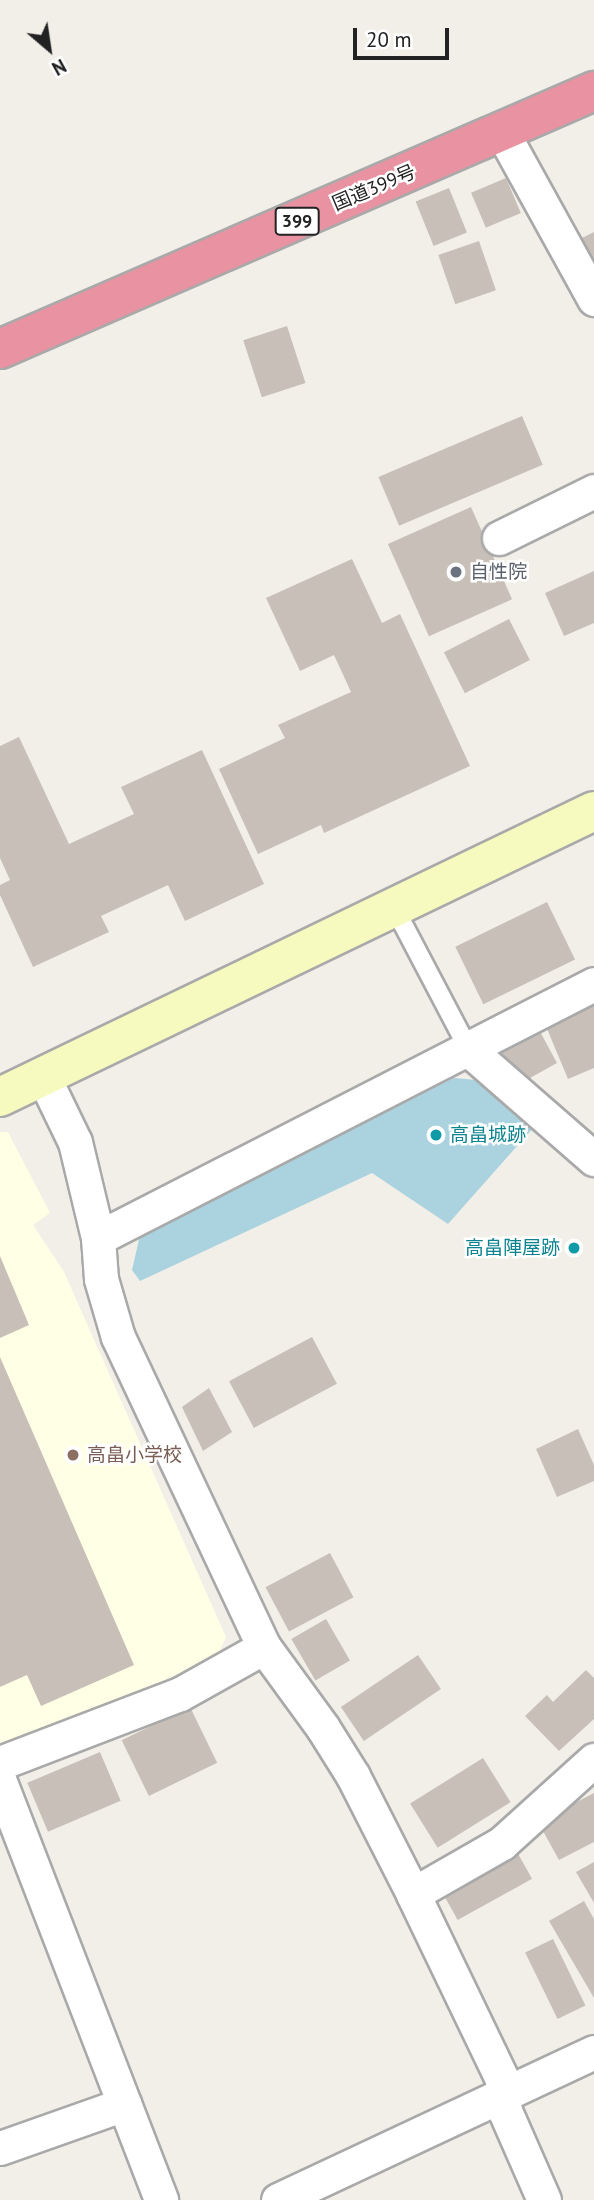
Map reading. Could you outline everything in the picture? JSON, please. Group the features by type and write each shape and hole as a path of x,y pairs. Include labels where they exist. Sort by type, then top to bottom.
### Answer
{"highway":[{"name":"国道399号","path":"0,349 594,91"}],"street":[{"path":"502,132 594,299"},
{"path":"499,538 594,491"},
{"path":"0,1097 594,811"},
{"path":"98,1238 470,1050 594,984"},
{"path":"470,1050 594,1159"},
{"path":"44,1078 75,1142 98,1238 102,1279 118,1337 264,1647 323,1728 353,1776 413,1894 502,2079 505,2111 544,2200"},
{"path":"0,1763 180,1694 264,1647"},
{"path":"413,1894 502,1843 594,1760"},
{"path":"0,1782 161,2200"},
{"path":"278,2200 594,2052"},
{"path":"0,2148 124,2104"}],"lane":[{"path":"395,909 470,1050"}],"shaded area":[{"name":"高畠小学校","path":"0,1132 8,1132 50,1213 33,1225 64,1272 226,1637 217,1657 191,1675 0,1755"}],"water":[{"path":"454,1078 477,1080 534,1127 448,1224 372,1173 140,1281 132,1270 141,1231"}],"building":[{"path":"506,178 521,213 486,228 471,193"},
{"path":"449,188 467,233 434,246 416,201"},
{"path":"594,232 594,263 582,238"},
{"path":"479,241 496,290 455,304 438,255"},
{"path":"287,326 306,383 262,397 243,340"},
{"path":"522,416 543,465 399,526 378,477"},
{"path":"471,507 512,599 429,636 388,544"},
{"path":"352,559 382,623 400,614 470,766 324,833 321,825 258,854 219,769 285,738 278,725 351,692 334,655 300,671 266,598"},
{"path":"594,571 594,623 564,636 545,593"},
{"path":"509,619 530,660 465,693 444,652"},
{"path":"19,737 69,844 134,814 121,787 202,750 264,884 185,921 168,885 101,916 109,932 33,967 0,895 0,885 10,880 0,858 0,746"},
{"path":"547,902 575,960 483,1004 455,947"},
{"path":"594,1004 594,1068 568,1079 545,1024"},
{"path":"537,1026 557,1063 521,1083 493,1049"},
{"path":"0,1256 29,1325 0,1338"},
{"path":"312,1337 337,1384 254,1428 229,1381"},
{"path":"0,1357 134,1665 41,1706 27,1675 0,1687"},
{"path":"209,1388 232,1432 203,1451 182,1407"},
{"path":"578,1429 594,1465 594,1481 557,1497 536,1449"},
{"path":"330,1553 353,1597 289,1631 266,1587"},
{"path":"326,1619 350,1661 315,1681 291,1639"},
{"path":"418,1655 441,1689 364,1741 341,1707"},
{"path":"586,1670 594,1678 594,1719 559,1751 525,1716 547,1695 553,1702"},
{"path":"190,1707 217,1763 149,1796 122,1740"},
{"path":"100,1752 121,1801 48,1832 27,1783"},
{"path":"483,1758 511,1802 438,1848 410,1804"},
{"path":"594,1793 594,1842 559,1860 538,1822"},
{"path":"516,1850 532,1879 458,1920 442,1891"},
{"path":"594,1862 594,1903 576,1872"},
{"path":"584,1901 594,1919 594,1998 549,1921"},
{"path":"553,1939 585,2006 558,2019 525,1953"}],"place":[{"name":"自性院","path":"456,572"},
{"name":"高畠城跡","path":"436,1135"},
{"name":"高畠陣屋跡","path":"574,1248"},
{"name":"高畠小学校","path":"73,1455"}]}
